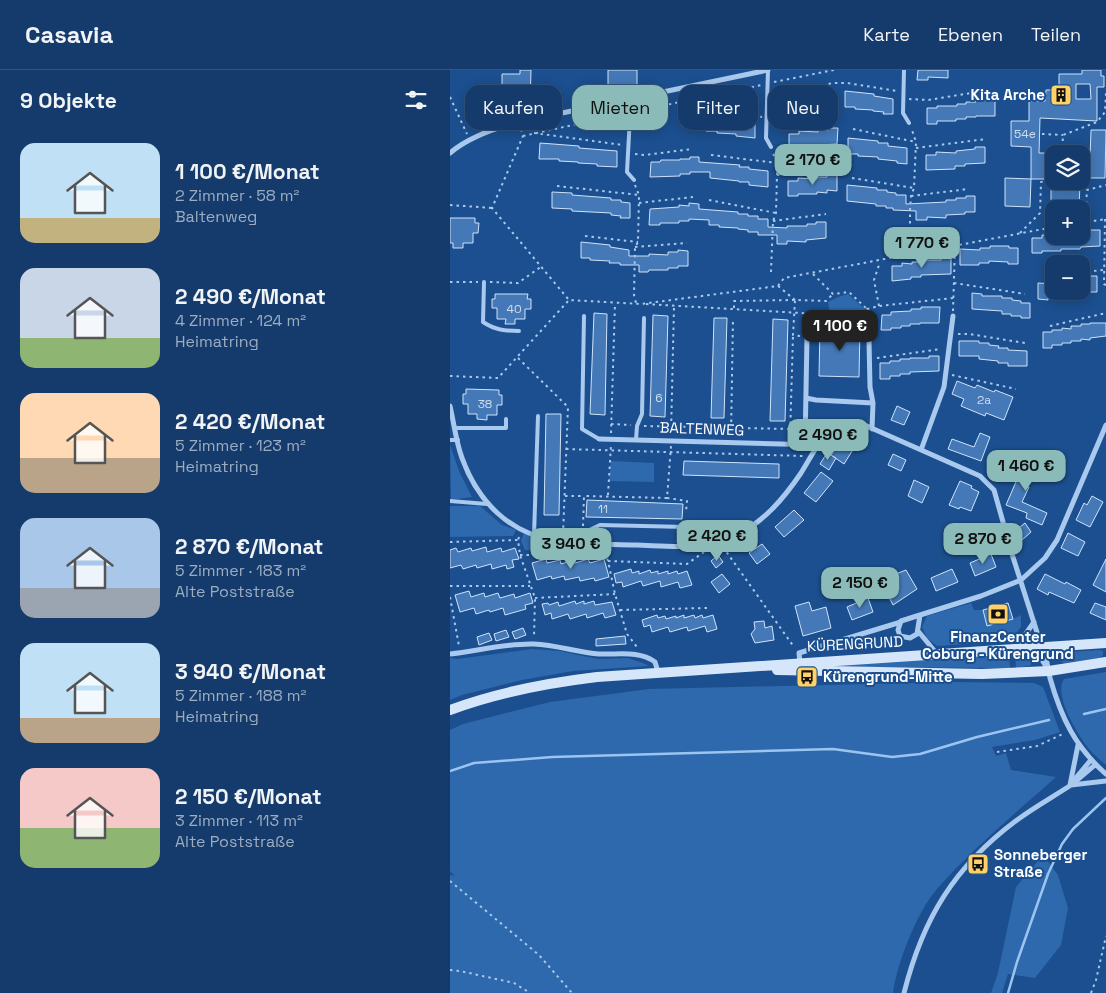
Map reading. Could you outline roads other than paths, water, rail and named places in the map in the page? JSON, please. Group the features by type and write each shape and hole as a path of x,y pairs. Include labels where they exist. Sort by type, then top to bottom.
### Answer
{"main road":[{"name":"KÜRENGRUND","path":"450,710 502,693 550,683 597,677 800,662 1106,644"},
{"name":"KÜRENGRUND","path":"800,662 982,674 1048,671 1106,662"}],"street":[{"path":"668,90 768,70"},
{"path":"450,153 487,132 519,122 572,111"},
{"path":"921,450 944,387 953,316"},
{"path":"805,445 807,337"},
{"path":"869,341 870,387 873,403 872,429"},
{"path":"806,398 873,403"},
{"path":"450,406 461,456 478,493 487,504 502,518 534,535 563,542 691,546 720,542 737,535 757,523 769,512 785,495 828,432 844,422 860,423 980,476 994,490 1042,648 1042,660 1048,671 1070,732 1090,761 1106,774"},
{"path":"800,662 901,621 996,591 1021,580 1045,558 1057,540 1106,425"},
{"name":"BALTENWEG","path":"599,439 818,445"},
{"path":"901,621 898,630 900,636 906,638 913,637 918,631 920,615"},
{"path":"1014,650 1034,622"},
{"path":"918,631 938,655"},
{"path":"450,654 534,644 585,653 620,653 643,656 655,662 658,672"},
{"path":"1070,785 1078,745"},
{"path":"1070,785 1090,761"},
{"path":"904,993 910,967 925,929 955,879 995,837 1070,785 1095,765"},
{"path":"1070,785 1106,781"}],"lane":[{"path":"768,70 766,138 770,147"},
{"path":"904,70 904,113 910,123"},
{"path":"629,130 626,172 634,180"},
{"path":"484,282 484,322 490,327 500,330 519,331"},
{"path":"584,316 582,429 599,439"},
{"path":"636,440 637,426 642,414 644,318"},
{"path":"534,535 538,416"},
{"path":"455,428 506,428 506,419"},
{"path":"450,440 458,440"},
{"path":"450,502 487,504"},
{"path":"573,543 583,532 600,524 686,527"}],"waterway":[{"path":"1084,714 1106,709"},
{"path":"450,771 474,763 552,757 833,749 892,757 920,754 977,737 1049,720"},
{"path":"1008,993 1048,874 1062,844 1073,829 1106,798"}],"place":[{"name":"Kita Arche","path":"1061,95"},
{"name":"FinanzCenter Coburg - Kürengrund","path":"998,614"},
{"name":"Kürengrund-Mitte","path":"807,677"},
{"name":"Sonneberger Straße","path":"978,864"}]}
